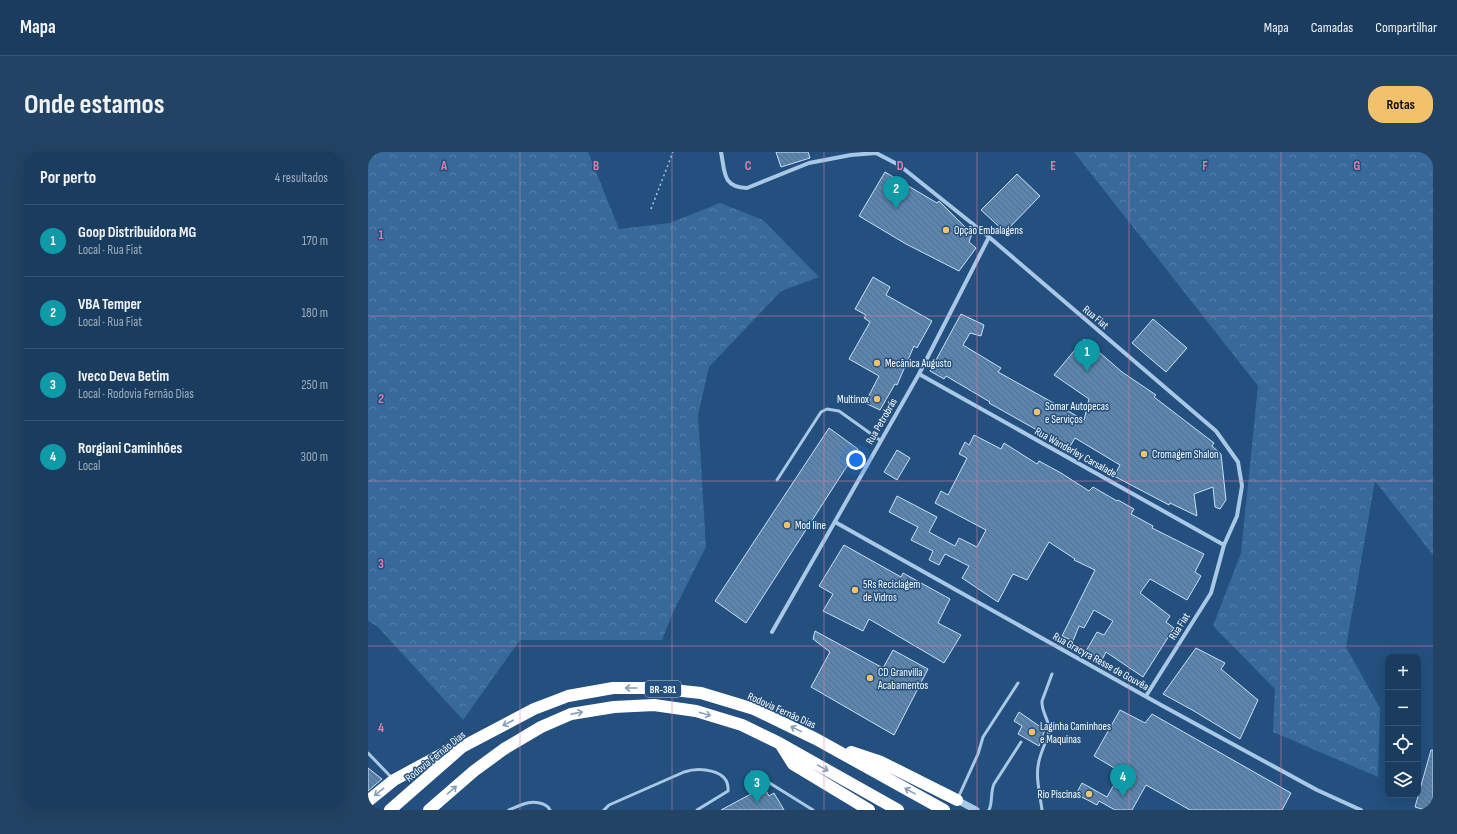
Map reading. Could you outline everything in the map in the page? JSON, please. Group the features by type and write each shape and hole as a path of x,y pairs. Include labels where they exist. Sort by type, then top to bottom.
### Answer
{"highway":[{"name":"Rodovia Fernão Dias","path":"390,810 462,747 534,709 568,696 613,688 654,688 701,693 754,709 816,739 944,810"},
{"name":"BR-381","path":"429,810 474,770 504,749 540,727 571,714 614,707 654,705 696,711 742,726 779,743 898,810"},
{"path":"816,739 881,762 957,800"},
{"path":"779,743 793,764 869,810"},
{"path":"368,801 394,780 444,753 462,747"}],"street":[{"name":"Rua Fiat","path":"721,152 726,178 731,185 739,188 747,188 766,179 809,163 851,155 876,153 899,165 989,237 1216,431 1238,462 1242,486 1237,516 1224,545 1211,593 1146,696"},
{"name":"Rua Petrobrás","path":"772,632 919,374 989,237"},
{"name":"Rua Wanderley Carsalade","path":"919,374 1224,545"},
{"name":"Rua Gracyra Resse de Gouvêa","path":"835,522 1316,790 1361,810"},
{"path":"957,800 976,810"}],"lane":[{"path":"777,480 821,412 827,408 839,411 881,441"},
{"path":"1042,810 1038,769 1039,760 1048,735 1049,726 1042,705 1052,674"},
{"path":"957,800 978,754 982,737 1018,683"},
{"path":"989,810 994,784 1021,742"},
{"path":"368,753 394,780"},
{"path":"604,810 609,805 684,772 694,770 717,772 726,779 728,791 697,810"},
{"path":"752,772 813,810"},
{"path":"509,810 525,802 537,802 549,807 550,810"}],"path":[{"path":"651,209 673,152"}],"green space":[{"path":"368,152 588,152 619,229 670,223 720,203 763,220 819,277 781,291 709,367 698,415 706,547 673,612 662,640 520,640 463,720 377,626 368,621"},
{"path":"1074,152 1433,152 1433,555 1375,481 1346,647 1380,708 1378,777 1273,732 1275,689 1213,626 1241,553 1258,386"}],"building":[{"path":"776,152 808,152 810,158 781,167"},
{"path":"885,172 937,203 939,201 972,234 969,242 976,248 959,271 906,244 859,216"},
{"path":"1017,174 1040,196 1005,232 981,210"},
{"path":"873,277 890,287 886,295 932,321 917,348 914,346 897,385 895,384 880,410 865,403 879,376 849,359 870,322 864,318 866,315 855,309"},
{"path":"961,314 984,325 981,336 970,333 963,345 1001,368 998,372 1084,420 1089,399 1054,375 1084,339 1122,372 1156,395 1154,397 1214,443 1212,446 1221,454 1226,500 1220,509 1215,507 1213,487 1194,494 1197,516 1170,503 1169,505 1114,476 1120,465 1075,438 1069,448 989,403 990,402 946,376 944,379 930,371"},
{"path":"1153,319 1187,348 1166,372 1132,343"},
{"name":"Mod line","path":"829,428 858,449 746,623 715,601"},
{"path":"974,435 1001,449 1004,443 1037,464 1039,461 1089,491 1093,487 1134,509 1131,514 1153,526 1152,528 1204,554 1195,572 1201,576 1187,600 1150,579 1140,593 1170,616 1166,622 1174,628 1143,677 1106,652 1102,660 1086,651 1097,632 1104,635 1113,621 1094,610 1084,628 1079,626 1073,641 1062,636 1095,570 1074,560 1075,559 1049,542 1027,580 1013,574 998,602 962,578 969,566 945,554 939,565 929,560 933,551 911,540 918,527 889,512 897,496 937,517 929,532 955,546 959,538 977,547 986,530 935,503 941,491 948,495 967,458 959,454 965,442 969,445"},
{"path":"897,450 910,458 897,480 884,472"},
{"path":"844,545 901,577 903,573 950,599 938,623 961,635 944,663 869,619 863,631 823,611 833,594 819,586"},
{"name":"CD Granvilla Acabamentos","path":"815,631 883,668 893,650 928,669 894,735 811,687 830,652 813,639"},
{"path":"1196,648 1225,663 1221,669 1258,700 1240,739 1163,694"},
{"path":"1120,710 1145,723 1152,714 1291,793 1282,810 1190,810 1146,785 1132,810 1115,810 1099,801 1097,805 1076,794 1082,783 1107,797 1121,772 1094,756"},
{"name":"Laginha Caminhoes e Maquinas","path":"1019,712 1045,730 1039,746 1018,734 1022,726 1014,721"},
{"path":"1431,750 1433,750 1433,810 1425,810 1415,807 1418,798 1421,798 1421,786"},
{"path":"368,768 382,779 368,791"},
{"path":"764,787 769,796 774,793 784,810 721,810"}],"place":[{"name":"VBA Temper","path":"896,209"},
{"name":"Opção Embalagens","path":"946,230"},
{"name":"Mecânica Augusto","path":"877,363"},
{"name":"Goop Distribuidora MG","path":"1087,372"},
{"name":"Multinox","path":"877,399"},
{"name":"Somar Autopecas e Serviços","path":"1037,412"},
{"name":"Cromagem Shalon","path":"1144,454"},
{"name":"Mod line","path":"787,525"},
{"name":"5Rs Reciclagem de Vidros","path":"855,590"},
{"name":"CD Granvilla Acabamentos","path":"870,678"},
{"name":"Laginha Caminhoes e Maquinas","path":"1032,732"},
{"name":"Rio Piscinas","path":"1089,794"},
{"name":"Rorgiani Caminhões","path":"1123,797"},
{"name":"Iveco Deva Betim","path":"757,803"}]}
